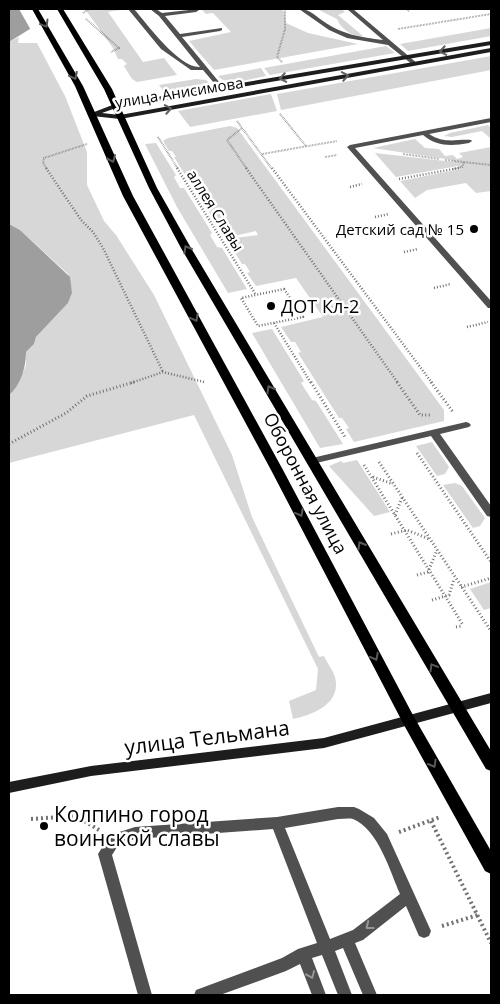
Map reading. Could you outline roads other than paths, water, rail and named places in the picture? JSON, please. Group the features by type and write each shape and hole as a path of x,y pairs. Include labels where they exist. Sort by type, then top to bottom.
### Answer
{"main road":[{"name":"Оборонная улица","path":"35,9 54,40 92,114 128,196 277,470 409,722 491,866"},
{"name":"Оборонная улица","path":"60,9 78,36 115,106 153,188 491,764"},
{"name":"улица Анисимова","path":"92,114 115,106 491,42"},
{"name":"улица Анисимова","path":"92,114 120,117 491,50"},
{"name":"улица Тельмана","path":"9,788 91,771 324,743 409,722 491,698"}],"lane":[{"path":"131,9 163,48 194,69 205,68"},
{"path":"153,9 161,15 222,88"},
{"path":"302,9 331,29 349,37 390,43"},
{"path":"351,9 415,64"},
{"path":"161,15 196,10"},
{"path":"178,36 220,29"},
{"path":"491,120 350,147 491,306"},
{"path":"424,133 431,140 449,145 469,141"},
{"path":"312,461 466,424"},
{"path":"434,432 491,513"},
{"path":"145,995 105,854 115,838 135,833 277,823 338,813 354,814 369,822 382,838 424,931"},
{"path":"277,823 345,995"},
{"path":"201,995 286,964 303,954 358,935 408,896"},
{"path":"347,940 370,995"},
{"path":"303,954 320,995"}],"place":[{"name":"Детский сад № 15","path":"474,229"},
{"name":"ДОТ Кл-2","path":"271,306"},
{"name":"Колпино город воинской славы","path":"44,826"}]}
